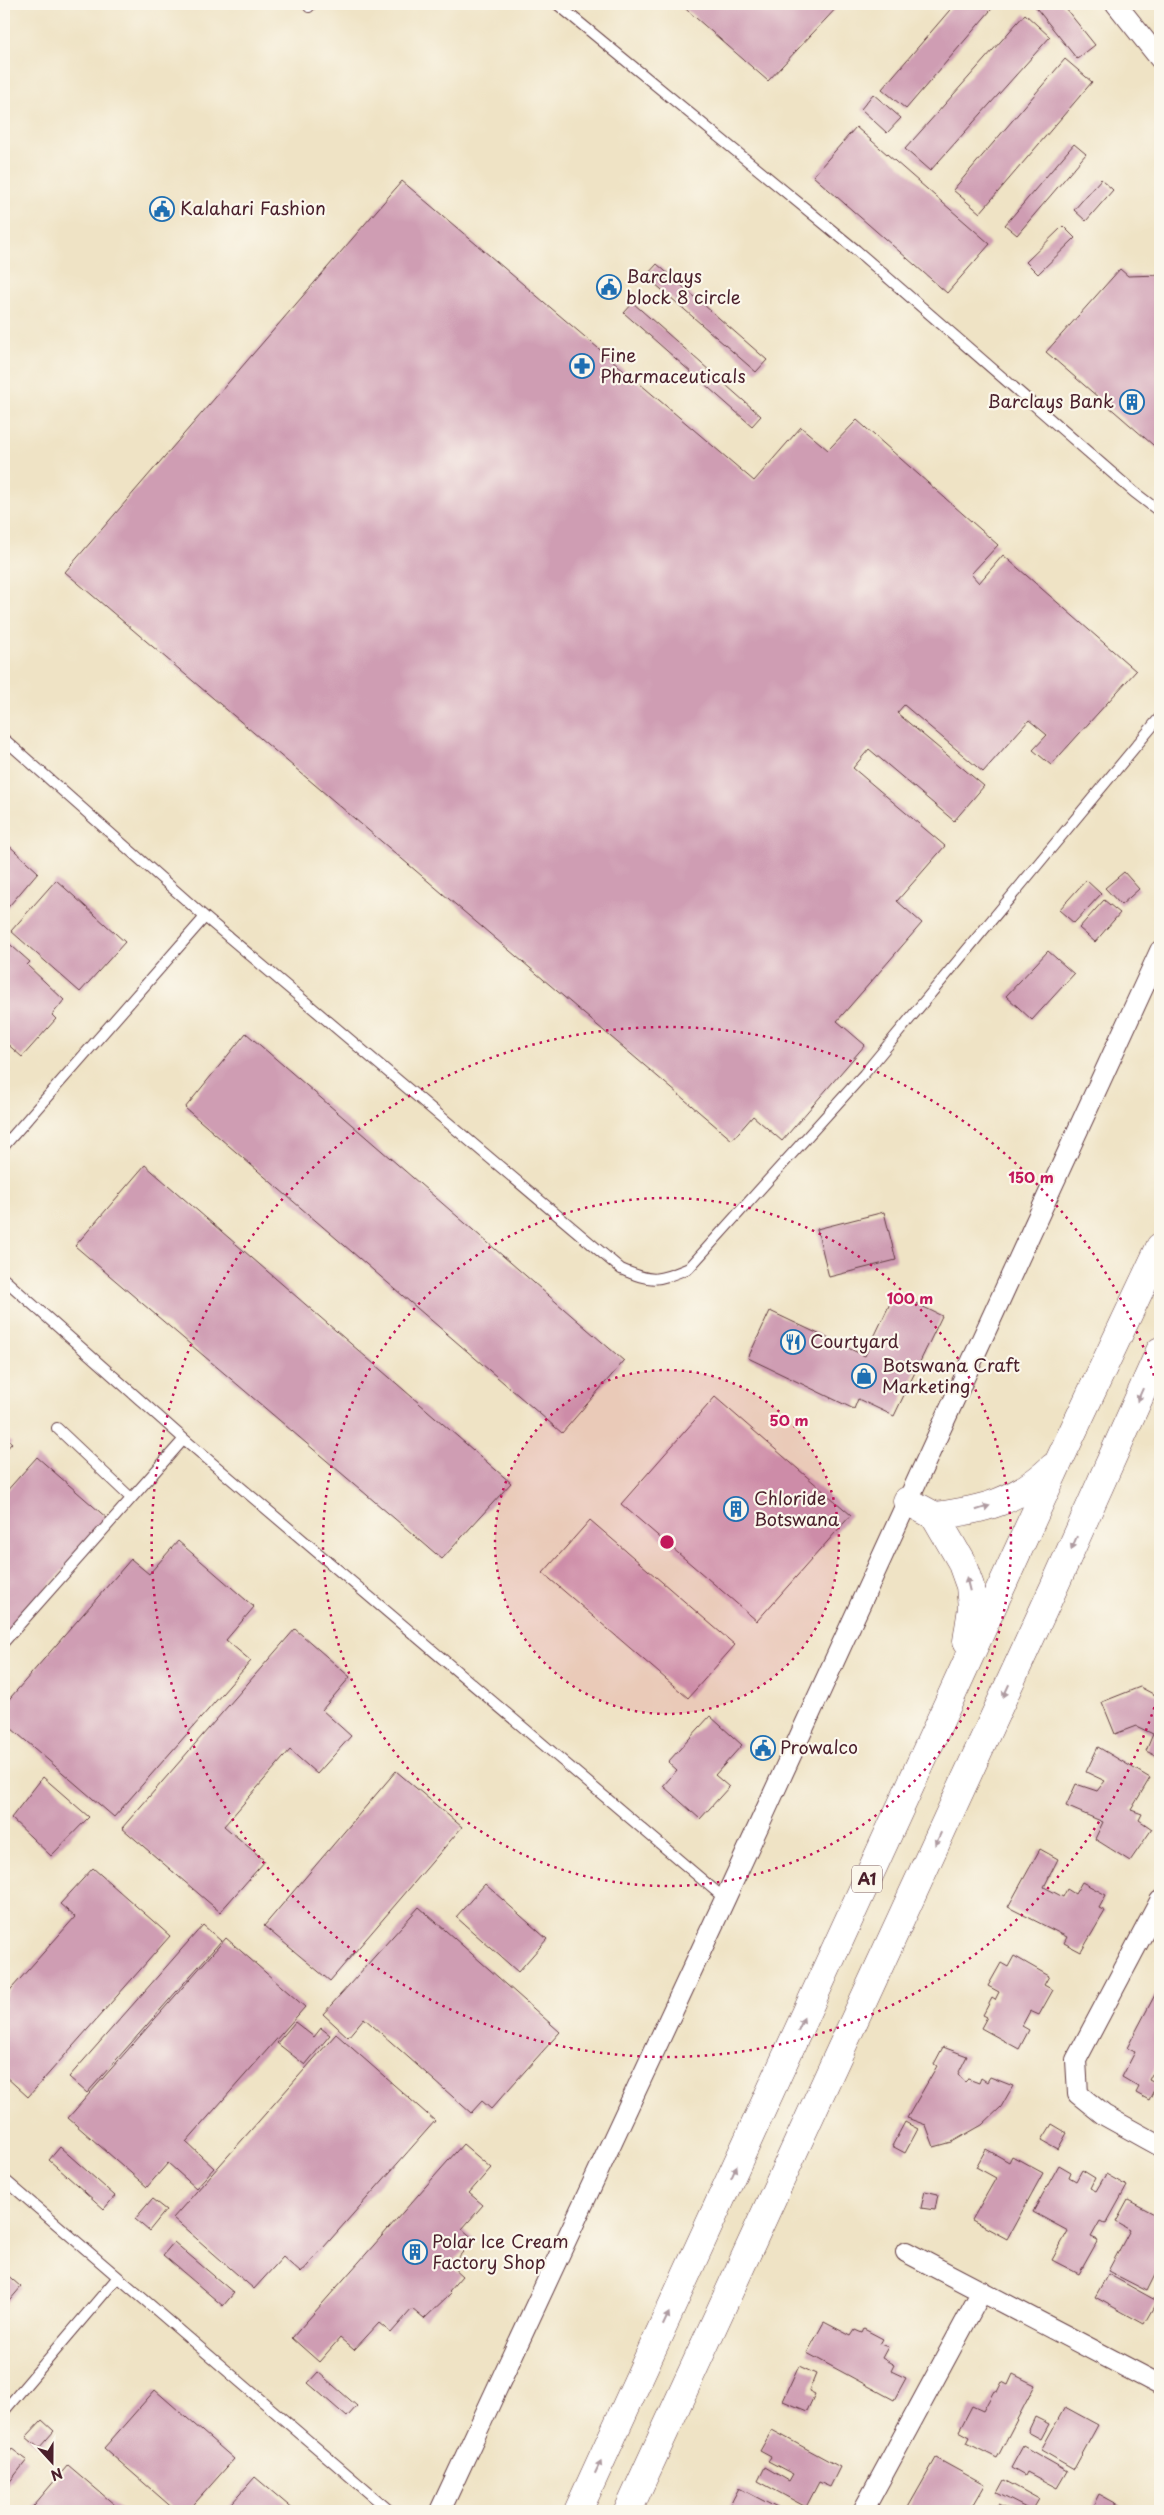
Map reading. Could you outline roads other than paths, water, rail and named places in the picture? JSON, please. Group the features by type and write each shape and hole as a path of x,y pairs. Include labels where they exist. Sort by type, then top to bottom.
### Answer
{"highway":[{"name":"A1","path":"578,2511 949,1699 1160,1247"},
{"path":"628,2511 1050,1596 1160,1350"},
{"path":"935,1516 971,1512 1017,1495 1037,1482 1059,1461"},
{"path":"907,1501 935,1516 961,1561 970,1586 972,1608 968,1639 949,1699"}],"street":[{"path":"1116,4 1160,59"},
{"path":"440,2511 725,1899 1160,951"},
{"path":"1160,1901 1076,2060 1078,2094 1104,2115 1160,2146"},
{"path":"906,2252 982,2290 1160,2385"},
{"path":"863,2511 982,2290"}],"lane":[{"path":"557,4 856,250 1134,492 1160,512"},
{"path":"4,739 205,917 621,1270 646,1280 668,1277 689,1268 864,1074 1160,717"},
{"path":"4,1146 205,917"},
{"path":"4,1279 184,1438 725,1899"},
{"path":"57,1428 131,1498"},
{"path":"4,1642 184,1438"},
{"path":"4,2179 390,2511"},
{"path":"4,2411 118,2277"}],"place":[{"name":"Kalahari Fashion","path":"162,209"},
{"name":"Barclays block 8 circle","path":"609,287"},
{"name":"Fine Pharmaceuticals","path":"582,366"},
{"name":"Barclays Bank","path":"1132,402"},
{"name":"Courtyard","path":"793,1342"},
{"name":"Botswana Craft Marketing","path":"864,1376"},
{"name":"Chloride Botswana","path":"736,1509"},
{"name":"Prowalco","path":"763,1748"},
{"name":"Polar Ice Cream Factory Shop","path":"415,2252"}]}
